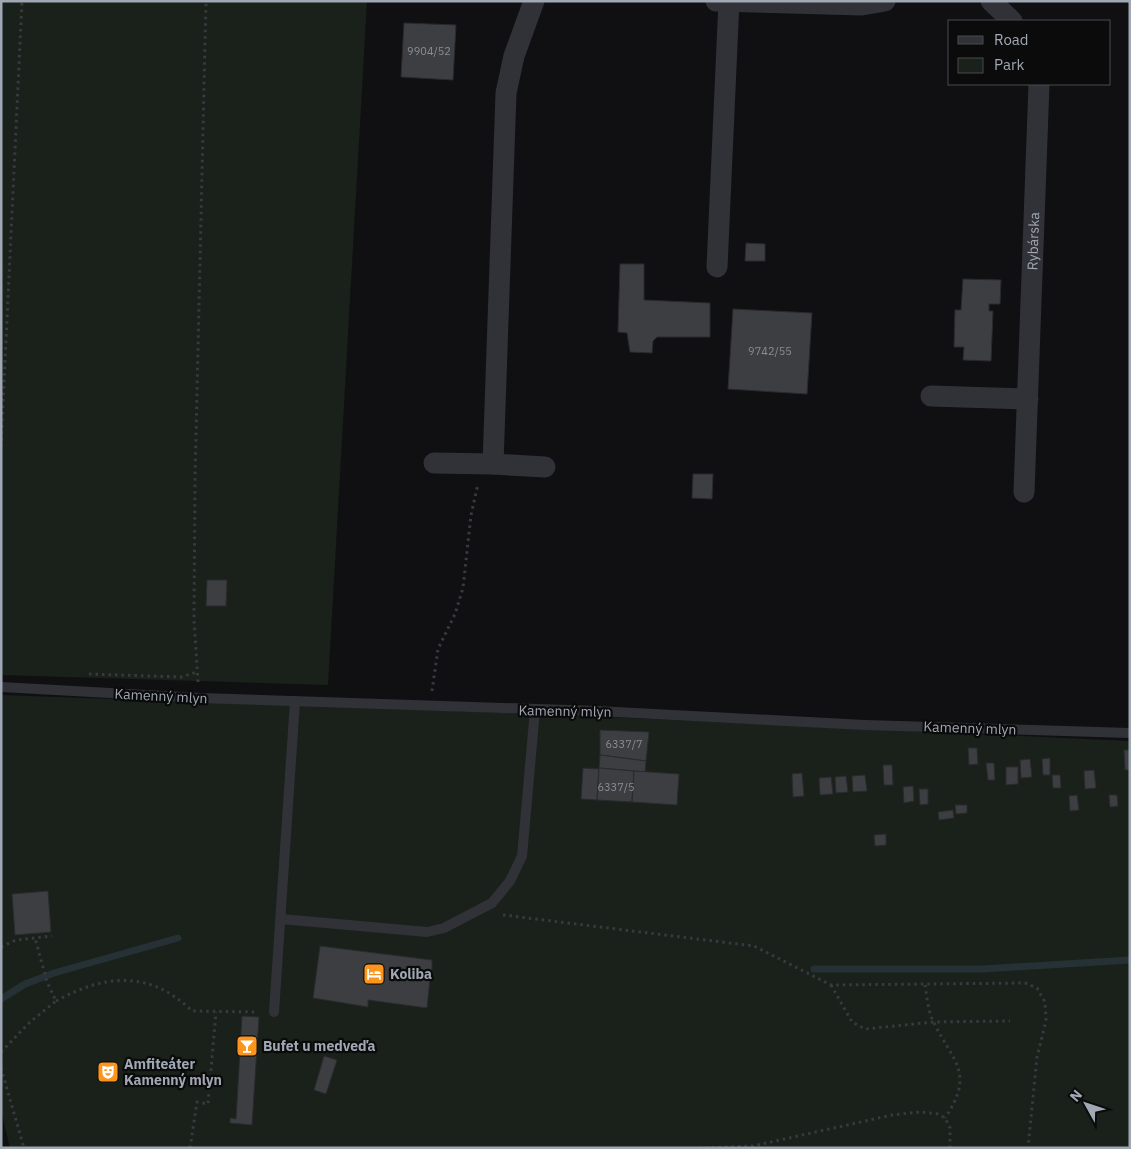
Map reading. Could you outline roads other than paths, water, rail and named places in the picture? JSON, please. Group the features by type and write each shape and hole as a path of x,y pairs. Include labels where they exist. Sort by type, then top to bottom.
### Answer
{"street":[{"path":"485,464 506,93 514,56 534,1"},
{"path":"717,270 725,2 862,5 885,1"},
{"path":"991,1 1011,20"},
{"name":"Rybárska","path":"1024,492 1039,85"},
{"path":"931,396 1028,399"},
{"path":"434,464 545,467"}],"lane":[{"name":"Kamenný mlyn","path":"1,687 200,698 424,707 597,711 865,724 1130,733"},
{"path":"274,1012 295,701"},
{"path":"281,919 427,932 444,928 492,903 510,881 522,856 535,710"}],"waterway":[{"path":"1,999 25,984 54,973 178,938"},
{"path":"814,969 983,969 1130,960"}],"place":[{"name":"Koliba","path":"374,974"},
{"name":"Bufet u medveďa","path":"247,1046"},
{"name":"Amfiteáter Kamenný mlyn","path":"108,1072"}]}
